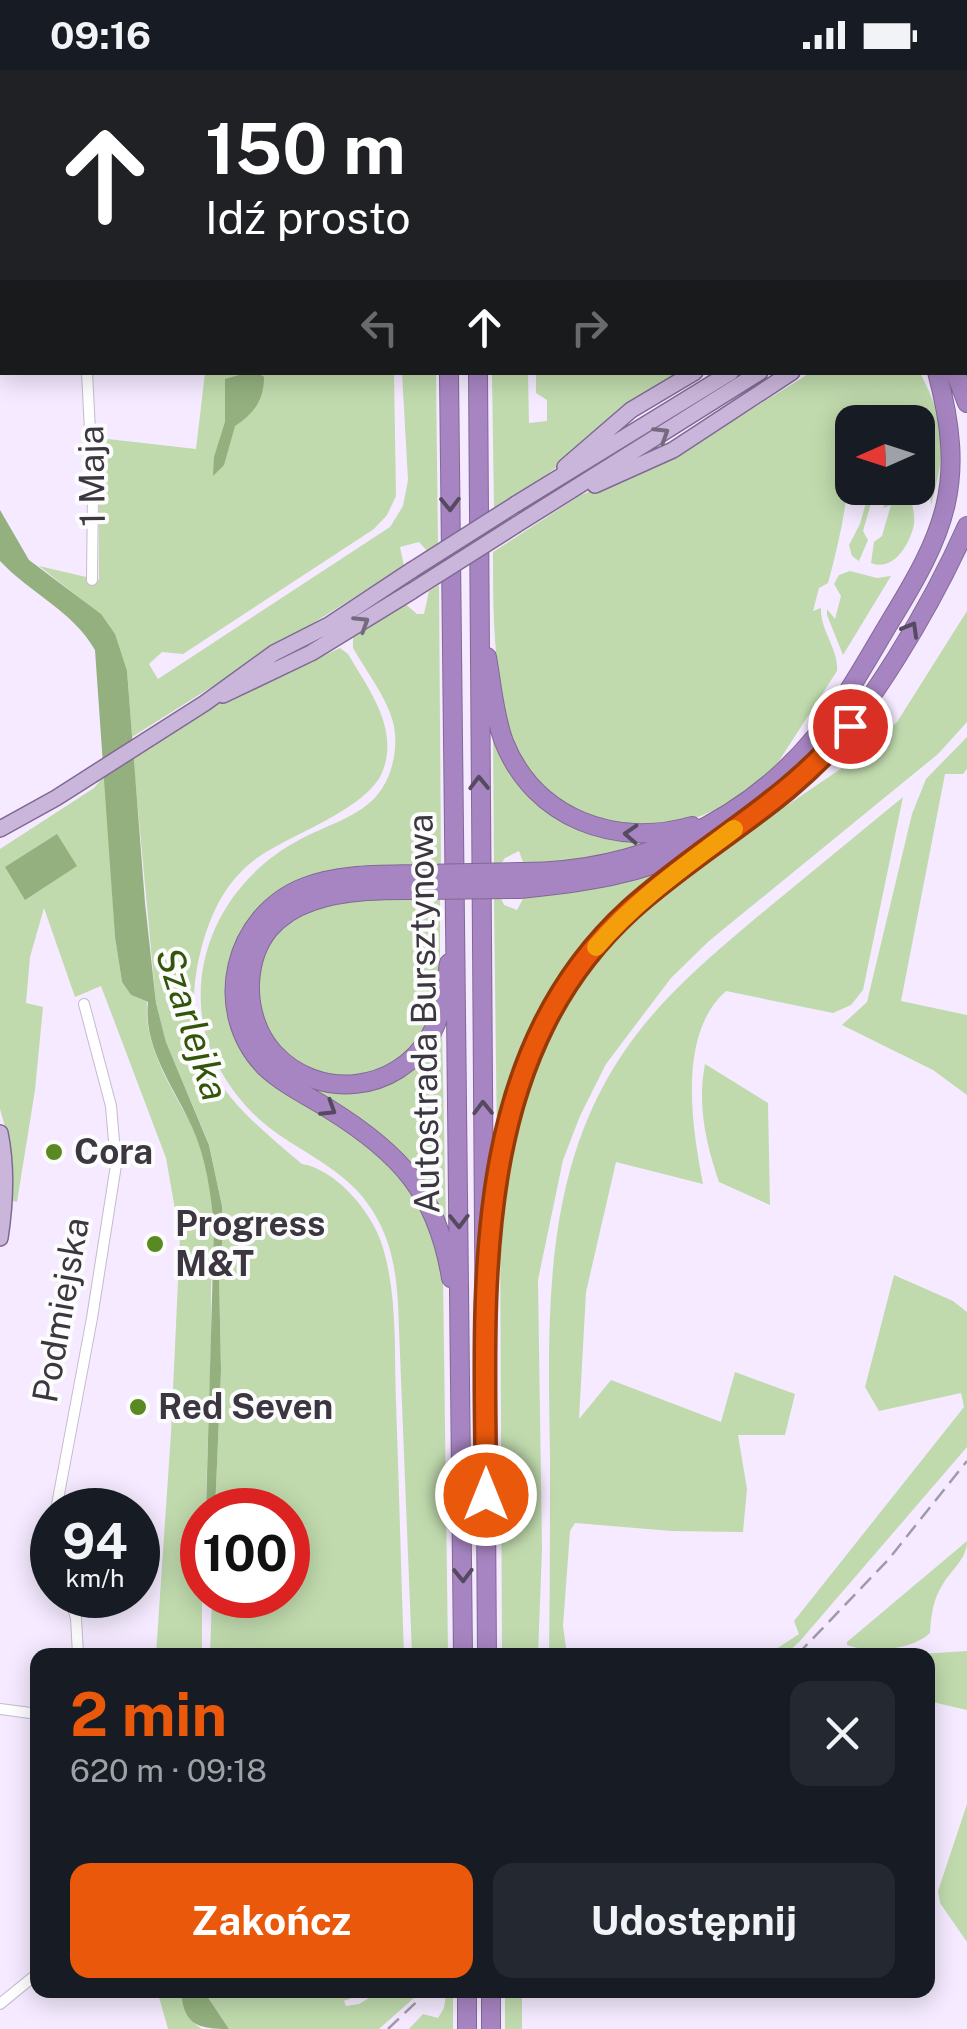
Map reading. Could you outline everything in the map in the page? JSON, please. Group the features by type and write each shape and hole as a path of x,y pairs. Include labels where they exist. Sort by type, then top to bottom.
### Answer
{"highway":[{"name":"Autostrada Bursztynowa","path":"449,375 463,1648"},
{"name":"Autostrada Bursztynowa","path":"478,375 488,1648"},
{"path":"929,375 959,458"},
{"path":"484,1276 507,1120 528,1058 553,1007 588,955 628,912 793,762 839,704 939,541 952,508 959,458 955,423 938,375"},
{"path":"957,375 967,403"},
{"path":"460,1337 447,1254 434,1214 415,1181 379,1143 265,1066 251,1050 234,1006 235,973 241,948 253,926 285,897 330,880 520,881 622,861 730,822 804,776 850,726 904,641 967,526"},
{"path":"478,596 501,733 520,772 543,797 570,817 618,834 663,833 730,822"},
{"path":"421,882 327,895 298,906 272,929 254,962 250,995 264,1038 282,1061 314,1080 349,1085 377,1080 412,1059 428,1040 439,1014 456,914"},
{"path":"466,1998 467,2029"},
{"path":"491,1998 491,2029"}],"main road":[{"path":"519,502 632,410 689,375"},
{"path":"0,829 56,798 274,654 328,625 726,375"},
{"path":"205,703 285,667 755,375"},
{"path":"550,504 654,460 787,375"},
{"path":"0,842 42,813 56,798"},
{"name":"Podmiejska","path":"0,1133 0,1238"}],"street":[{"name":"1 Maja","path":"87,375 92,580"},
{"name":"Podmiejska","path":"60,1488 116,1165 111,1106 84,1004"},
{"path":"76,1618 78,1648"},
{"path":"0,1709 30,1713"},
{"path":"0,2004 30,1980"}],"shaded area":[{"path":"205,375 394,375 396,496 387,515 374,529 183,654 162,652 149,664 158,679 390,527 403,506 408,480 402,375 436,375 438,545 428,552 419,542 400,547 404,566 132,737 127,671 100,614 39,566 99,580 99,438 196,449"},
{"path":"261,375 264,385 253,411 235,426 224,465 213,476 214,457 225,422 225,379"},
{"path":"492,375 528,375 529,423 547,421 547,400 536,393 536,375 678,375 533,485 494,508"},
{"path":"807,375 921,375 934,405 835,405 835,505 844,505 828,583 819,588 813,611 821,608 837,671 777,764 763,779 704,815 671,825 637,827 605,823 574,812 547,793 525,767 508,734 495,642 493,552 581,495 679,454"},
{"path":"935,407 941,438 935,486"},
{"path":"865,505 871,505 863,531 868,540 859,561 852,556 849,545"},
{"path":"891,505 912,505 914,524 904,548 886,564 871,563 874,542 882,536"},
{"path":"0,510 29,560 101,614 115,634 127,671 156,1003 166,1042 209,1145 222,1206 216,1488 207,1488 214,1227 211,1202 197,1139 155,1051 148,1002 131,995 122,982 115,937 95,650 75,624 0,561"},
{"path":"850,571 877,578 891,576 843,655 827,609 835,619 841,596 834,584 839,575"},
{"path":"439,585 441,865 415,854 412,869 275,898 239,1036 380,1149 425,1209 443,1273 448,1648 412,1648 398,1304 388,1244 372,1210 353,1186 265,1124 230,1086 207,1039 201,994 210,940 236,893 275,855 362,809 383,787 393,760 393,722 381,693 353,648 353,638 404,603 417,614 424,614 429,591"},
{"path":"967,611 967,722 938,754 709,941 671,978 606,1064 580,1116 563,1160 538,1280 542,1549 538,1648 502,1648 500,1211 512,1126 552,1022 599,951 656,894 845,766 897,722"},
{"path":"340,648 365,682 385,726 387,757 373,786 344,810 257,858 229,886 202,946 195,984 195,1016 201,1045 229,1096 302,1164 327,1174 350,1193 369,1217 381,1242 394,1321 404,1648 210,1648 211,1618 310,1618 310,1488 216,1488 222,1206 209,1144 166,1042 156,1003 133,756 197,714"},
{"path":"493,733 501,747 586,831 611,839 647,842 678,835 650,847 525,868 519,851 501,864 494,864"},
{"path":"967,737 967,769 963,774 945,774 901,1001 967,1015 967,1095 933,1070 842,1025 867,1002 912,814 926,779"},
{"path":"105,775 115,937 122,982 131,995 147,1002 154,1049 197,1139 213,1208 207,1488 180,1488 180,1618 202,1618 202,1648 156,1648 180,1238 166,1158 101,986 75,997 44,908 30,957 26,1003 43,1007 35,1090 17,1202 13,1201 8,1137 0,1109 0,849 94,788"},
{"path":"903,797 863,990 851,1005 833,1013 726,991 710,1009 694,1056 693,1109 703,1184 616,1162 586,1292 579,1419 611,1380 721,1422 735,1372 795,1394 785,1435 738,1435 747,1489 743,1532 575,1523 570,1531 563,1626 566,1648 549,1648 549,1350 556,1244 565,1192 579,1142 600,1093 628,1046 659,1008 730,940"},
{"path":"57,834 77,866 25,900 5,867"},
{"path":"679,862 581,957 497,1145 494,898 501,898 504,905 517,910 525,895"},
{"path":"411,896 417,914 440,900 440,977 435,1006 415,1049 378,1074 334,1080 282,1054 262,1023 255,988 262,956 281,927 318,903"},
{"path":"442,1027 446,1226 430,1194 299,1081 348,1092 383,1086 412,1064"},
{"path":"705,1064 768,1103 770,1205 719,1182 704,1124"},
{"path":"894,1275 953,1301 967,1312 967,1447 800,1641 792,1648 778,1648 799,1634 794,1621 964,1407 961,1393 879,1411 865,1387"},
{"path":"967,1541 962,1559 937,1596 930,1633 894,1648 862,1648 847,1642"},
{"path":"967,1651 967,1710 935,1703 935,1653"},
{"path":"967,1804 967,1942 940,1903 938,1891"},
{"path":"159,1998 182,1998 193,2022 202,2029 168,2029"},
{"path":"182,1998 208,1998 229,2029 194,2023"},
{"path":"208,1998 351,1998 344,2001 346,2006 369,1998 414,1998 379,2029 229,2029"},
{"path":"445,1998 453,1998 453,2029 409,2029 423,2014 438,2018"},
{"path":"505,1998 522,1998 522,2029 505,2029"}],"railway":[{"path":"804,1648 888,1560 967,1461"},
{"path":"388,2029 421,1998"}],"slow traffic":[{"path":"596,947 666,879 734,829"}],"place":[{"name":"Cora","path":"54,1152"},
{"name":"Progress M&T","path":"155,1244"},
{"name":"Red Seven","path":"138,1407"}],"route":[{"path":"486,1495 484,1276 507,1120 539,1033 588,955 628,912 666,879 789,790 850,726"}],"water label":[{"name":"Szarlejka","path":"192,1024"}]}
